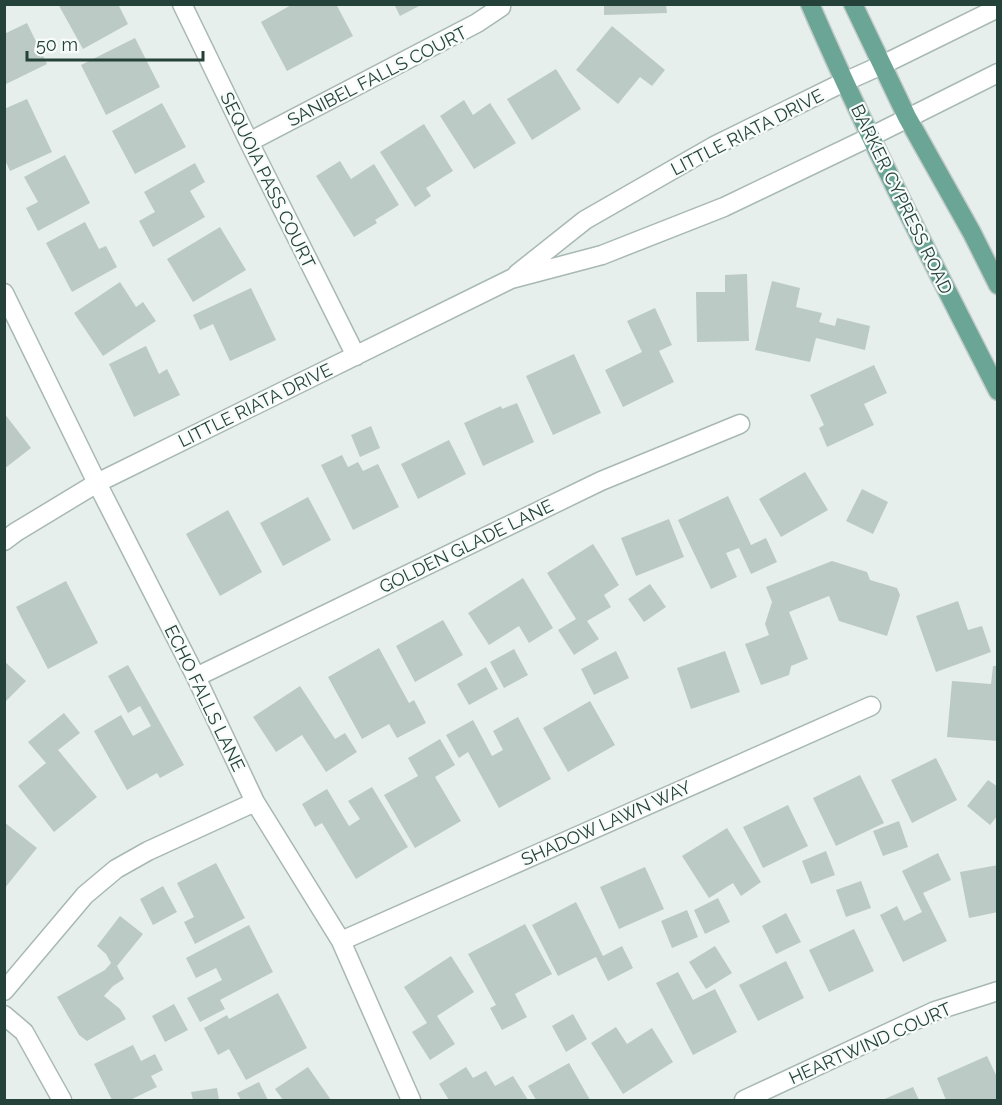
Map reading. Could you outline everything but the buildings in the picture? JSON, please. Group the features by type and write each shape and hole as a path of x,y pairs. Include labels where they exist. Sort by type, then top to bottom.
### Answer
{"main road":[{"name":"BARKER CYPRESS ROAD","path":"810,4 870,136 998,391"},
{"path":"853,4 907,117 972,233 998,285"}],"street":[{"name":"SEQUOIA PASS COURT","path":"182,4 356,356"},
{"name":"SANIBEL FALLS COURT","path":"249,142 477,24 501,7 501,4"},
{"name":"LITTLE RIATA DRIVE","path":"511,279 585,220 714,146 998,8"},
{"name":"LITTLE RIATA DRIVE","path":"4,542 16,532 97,483 511,279 602,255 724,207 998,72"},
{"name":"ECHO FALLS LANE","path":"4,293 196,677 255,802 341,941 411,1101"},
{"name":"GOLDEN GLADE LANE","path":"196,677 601,481 740,424"},
{"name":"SHADOW LAWN WAY","path":"341,941 871,706"},
{"path":"4,991 85,895 116,869 148,851 255,802"},
{"name":"HEARTWIND COURT","path":"744,1101 935,1011 998,991"},
{"path":"4,1015 24,1032 62,1101"}]}
